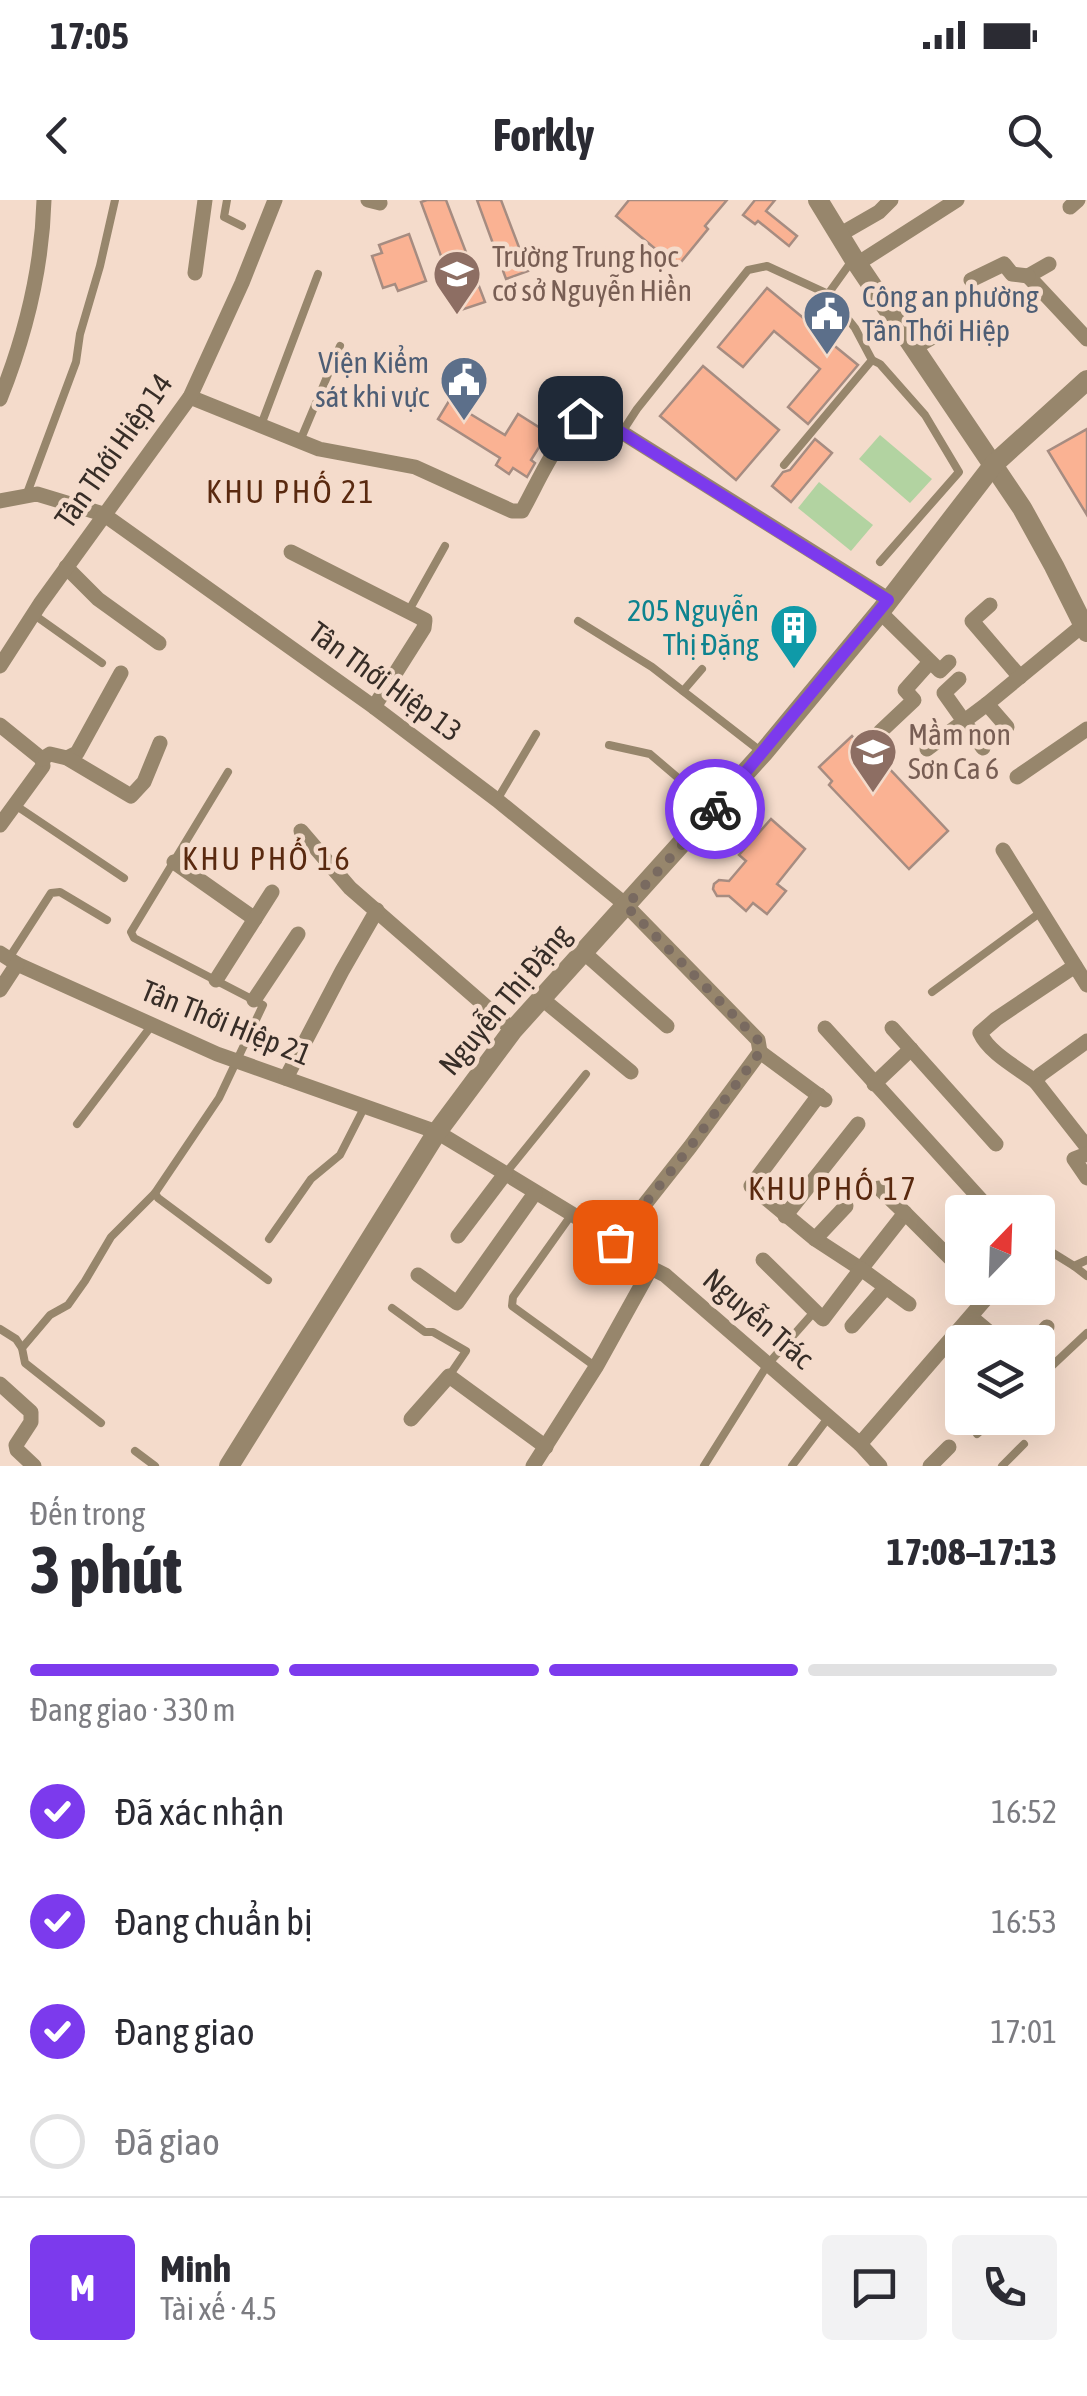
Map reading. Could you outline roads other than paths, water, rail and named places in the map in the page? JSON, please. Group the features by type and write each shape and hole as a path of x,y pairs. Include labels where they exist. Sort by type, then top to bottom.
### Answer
{"street":[{"path":"0,399 15,361 38,274 44,200"},
{"path":"195,273 206,200"},
{"name":"Tân Thới Hiệp 14","path":"0,666 66,566 190,396 275,200"},
{"path":"818,200 994,464 1054,566 1085,629 927,749"},
{"path":"838,235 891,200"},
{"path":"856,261 957,200"},
{"path":"971,280 1004,264 1012,274 1028,276 1049,264"},
{"path":"1028,276 1087,339"},
{"name":"Nguyễn Thị Đặng","path":"228,1466 437,1132 513,1030 763,753 994,464 1087,380"},
{"path":"190,396 319,449 415,468 512,511 522,510 568,432 580,418 592,414 884,606 940,671 948,662"},
{"name":"Tân Thới Hiệp 13","path":"26,496 37,494 103,514 374,706 626,906 758,1040 760,1052 822,1097 751,1186 785,1216"},
{"path":"0,501 26,496"},
{"path":"292,552 425,620 424,628 374,706"},
{"path":"66,566 98,599 159,643"},
{"path":"990,605 972,620 1020,677"},
{"path":"880,732 914,700 905,690 930,662"},
{"path":"67,758 77,753 121,673"},
{"path":"959,678 944,693 983,748"},
{"path":"987,704 1006,727"},
{"path":"0,725 42,759 43,766 0,825"},
{"path":"1016,777 1087,729"},
{"path":"42,759 50,754 67,758 131,796 144,782 160,744"},
{"path":"301,831 350,888 513,1030"},
{"path":"1003,850 1087,985"},
{"path":"174,862 255,919"},
{"path":"216,980 272,892"},
{"path":"286,1078 378,910"},
{"path":"254,1000 298,934"},
{"path":"582,951 667,1026"},
{"path":"0,990 9,959"},
{"name":"Tân Thới Hiệp 21","path":"9,959 238,1061 437,1132"},
{"path":"1075,966 996,1018 980,1033 992,1049 1036,1082 1087,1150 1074,1159 1087,1178"},
{"path":"541,998 630,1072"},
{"path":"825,1028 976,1195"},
{"path":"892,1028 996,1144"},
{"path":"1036,1082 1087,1041"},
{"path":"874,1084 911,1050"},
{"path":"615,1242 760,1052"},
{"path":"858,1124 785,1216 908,1304"},
{"name":"Nguyễn Trác","path":"437,1132 665,1275 860,1444 880,1466"},
{"path":"458,1236 505,1174"},
{"path":"879,1188 945,1253"},
{"path":"418,1275 456,1303 535,1193"},
{"path":"815,1239 846,1206"},
{"path":"762,1260 822,1319 904,1212"},
{"path":"533,1466 596,1368 651,1268"},
{"path":"852,1326 886,1287"},
{"path":"860,1444 981,1305"},
{"path":"971,1317 981,1325"},
{"path":"411,1419 448,1376 546,1448"},
{"path":"0,1384 31,1412 31,1422 16,1446 34,1466"},
{"path":"930,1466 949,1447"}],"lane":[{"path":"26,496 76,362 115,200"},
{"path":"227,200 224,217 242,226"},
{"path":"828,294 856,261"},
{"path":"622,432 748,270 767,266 828,294 872,360 925,415 959,472 880,562"},
{"path":"260,425 318,274"},
{"path":"918,350 944,334"},
{"path":"300,441 340,346"},
{"path":"784,465 872,360"},
{"path":"408,612 445,546"},
{"path":"33,614 102,662"},
{"path":"578,620 652,667 763,753"},
{"path":"683,691 702,669"},
{"path":"497,800 536,734"},
{"path":"610,745 650,754 714,809"},
{"path":"22,1348 50,1315 68,1305 110,1237 155,1192 219,1098 263,1005 132,936 132,928 228,772"},
{"path":"15,805 124,878"},
{"path":"9,959 51,893 60,892 107,920"},
{"path":"932,992 1041,912"},
{"path":"77,1124 152,1024"},
{"path":"505,1174 586,1074"},
{"path":"269,1239 311,1179 340,1155 365,1106"},
{"path":"155,1192 268,1280"},
{"path":"572,1214 513,1296 512,1306 596,1368"},
{"path":"1055,1254 1087,1276"},
{"path":"1074,1266 1087,1260"},
{"path":"392,1308 425,1332 433,1332 466,1351 448,1376"},
{"path":"704,1466 768,1364 815,1311"},
{"path":"0,1328 16,1339 25,1363 101,1423"},
{"path":"1055,1362 1087,1333"},
{"path":"792,1466 828,1418"},
{"path":"1002,1466 1024,1444"},
{"path":"135,1450 155,1466"}],"place":[{"name":"Trường Trung học cơ sở Nguyễn Hiền","path":"457,316"},
{"name":"Công an phường Tân Thới Hiệp","path":"827,356"},
{"name":"Viện Kiểm sát khi vực","path":"464,422"},
{"name":"205 Nguyễn Thị Đặng","path":"794,670"},
{"name":"Mầm non Sơn Ca 6","path":"873,794"}],"district":[{"name":"KHU PHỐ 21","path":"291,492"},
{"name":"KHU PHỐ 16","path":"267,859"},
{"name":"KHU PHỐ 17","path":"833,1189"}]}
